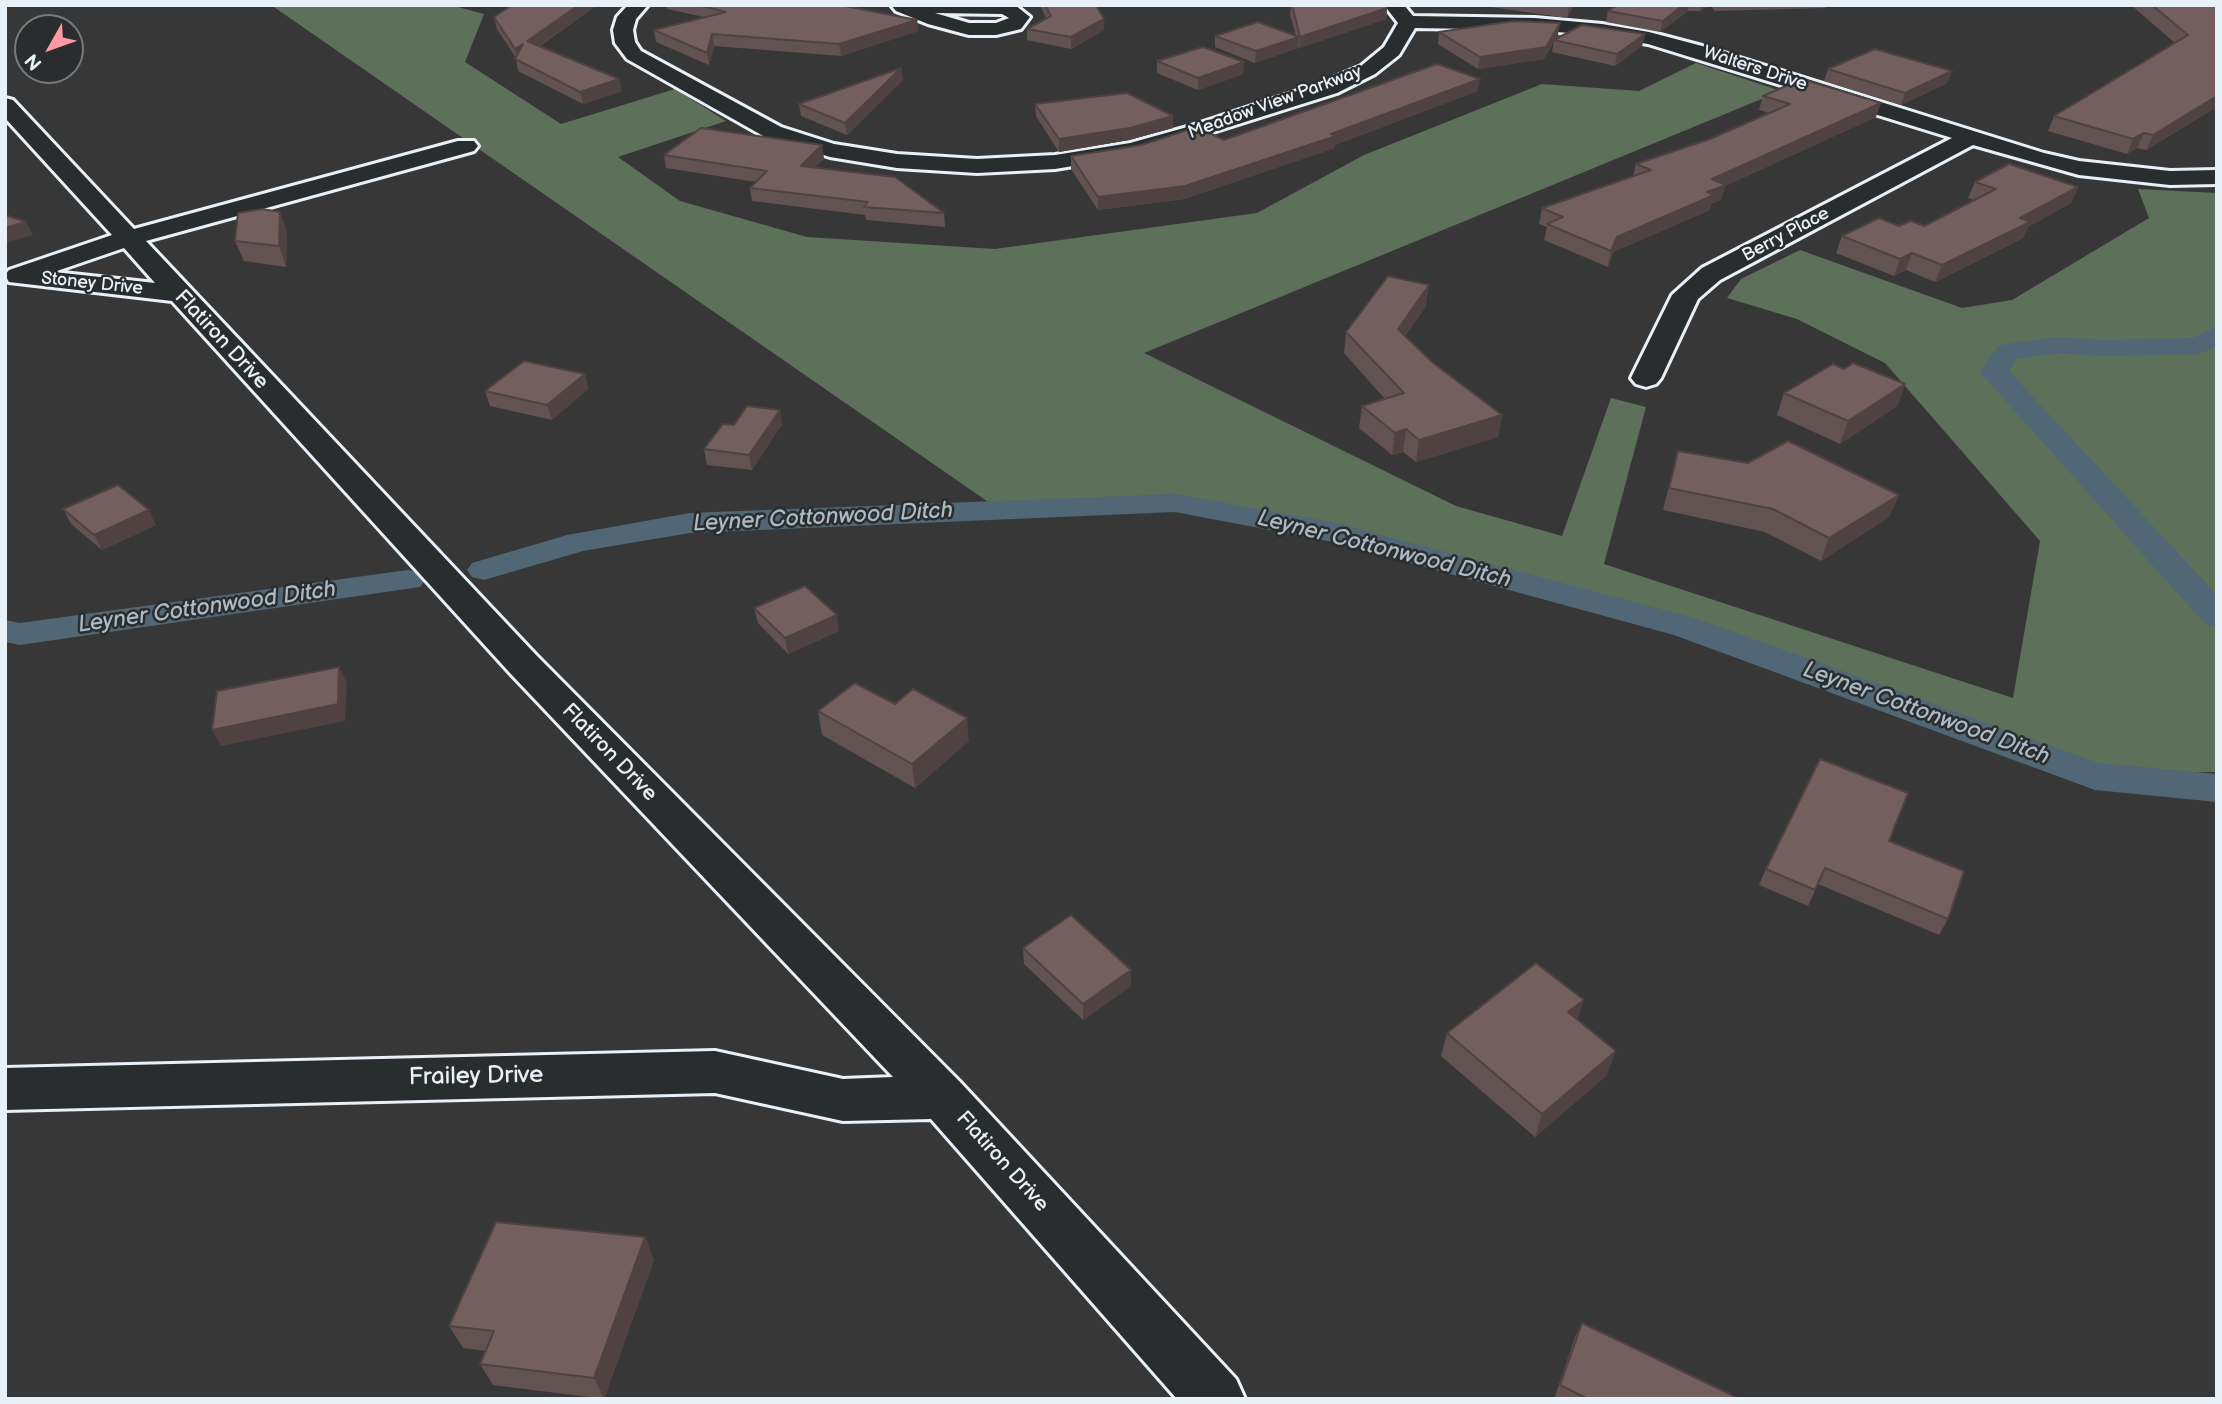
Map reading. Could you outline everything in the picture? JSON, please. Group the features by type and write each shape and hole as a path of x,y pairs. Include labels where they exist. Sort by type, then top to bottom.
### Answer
{"street":[{"name":"Meadow View Parkway","path":"639,5 627,17 623,30 625,43 634,55 774,132 830,150 897,161 977,166 1055,162 1132,150 1329,88 1368,70 1392,51 1401,14"},
{"name":"Walters Drive","path":"1401,14 1602,30 1650,38 2080,168 2169,178 2217,177"},
{"name":"Flatiron Drive","path":"5,105 523,664 943,1097 1216,1399"},
{"name":"Berry Place","path":"1647,378 1686,295 1711,274 1972,137"},
{"path":"12,276 127,239 466,146"},
{"name":"Stoney Drive","path":"12,276 180,293"},
{"name":"Frailey Drive","path":"5,1089 715,1072 843,1100 943,1097"}],"green space":[{"path":"271,5 450,5 484,14 465,62 561,124 675,89 726,121 618,157 680,201 807,237 995,249 1257,213 1364,155 1542,84 1639,91 1696,63 1781,91 1144,353 1456,506 1562,536 1611,398 1646,407 1604,564 2013,698 2040,541 1885,363 1797,319 1727,298 1741,279 1800,250 1962,308 2012,300 2149,218 2138,189 2217,193 2217,772 2106,773 1567,592 1419,550 1199,504 1146,499 994,506"}],"building":[{"path":"512,5 579,5 527,41 619,79 580,92 515,59 523,44 515,49 494,17"},
{"path":"698,5 840,5 917,20 839,44 712,34 707,53 654,30 726,12"},
{"path":"1045,5 1096,5 1104,19 1071,37 1027,29 1051,16"},
{"path":"1292,5 1386,5 1387,8 1300,37"},
{"path":"1618,5 1683,5 1663,21 1608,11"},
{"path":"2152,5 2217,5 2217,96 2153,135 2144,133 2133,139 2054,116 2188,35"},
{"path":"1514,21 1560,23 1546,47 1480,57 1439,32"},
{"path":"1258,22 1299,37 1256,51 1215,36"},
{"path":"1582,25 1645,34 1617,54 1554,40"},
{"path":"1203,47 1244,62 1198,78 1157,61"},
{"path":"1875,49 1952,71 1905,93 1828,69"},
{"path":"1437,64 1480,79 1331,134 1336,136 1185,186 1098,197 1071,156 1141,145 1197,127 1224,140"},
{"path":"901,68 845,123 799,104"},
{"path":"1802,79 1881,103 1712,179 1726,185 1707,192 1714,195 1617,237 1611,251 1547,224 1563,217 1542,208 1651,170 1636,164 1710,139 1790,104 1763,96"},
{"path":"1127,93 1173,116 1130,128 1059,139 1035,104"},
{"path":"701,128 822,145 801,166 895,177 944,213 864,207 868,202 750,188 767,171 664,155"},
{"path":"2009,164 2078,187 2020,218 2030,222 1942,265 1912,253 1900,259 1842,236 1879,218 1899,226 1911,221 1924,226 1996,189 1975,182"},
{"path":"262,209 280,212 279,246 235,241 238,213"},
{"path":"5,215 26,222 5,228"},
{"path":"1388,276 1429,285 1398,329 1432,362 1502,415 1419,440 1406,429 1395,433 1362,406 1404,393 1346,332"},
{"path":"524,361 585,374 547,405 485,391"},
{"path":"1853,363 1905,384 1848,421 1784,393 1833,364 1844,369"},
{"path":"747,406 780,410 749,455 704,449 723,424 734,425"},
{"path":"1788,441 1899,495 1829,538 1773,509 1669,488 1678,451 1748,463"},
{"path":"118,485 149,510 94,535 63,509"},
{"path":"805,586 837,615 785,638 754,608"},
{"path":"339,667 338,704 212,730 217,691"},
{"path":"855,683 895,704 913,689 967,718 912,764 818,711"},
{"path":"1820,759 1908,793 1889,841 1964,871 1948,919 1825,868 1815,890 1766,869"},
{"path":"1071,915 1131,970 1083,1004 1023,948"},
{"path":"1536,963 1584,1000 1568,1012 1616,1051 1542,1114 1447,1033"},
{"path":"496,1222 645,1237 594,1378 480,1364 494,1331 449,1326"},
{"path":"1582,1323 1740,1399 1588,1399 1560,1385"}],"waterway":[{"name":"Leyner Cottonwood Ditch","path":"2217,334 2199,346 2103,348 2056,345 2008,352 1994,372 2217,616"},
{"name":"Leyner Cottonwood Ditch","path":"484,570 578,542 690,523 1175,503 1336,533 1686,627 2095,776 2217,788"},
{"name":"Leyner Cottonwood Ditch","path":"5,631 20,634 408,580"}]}
